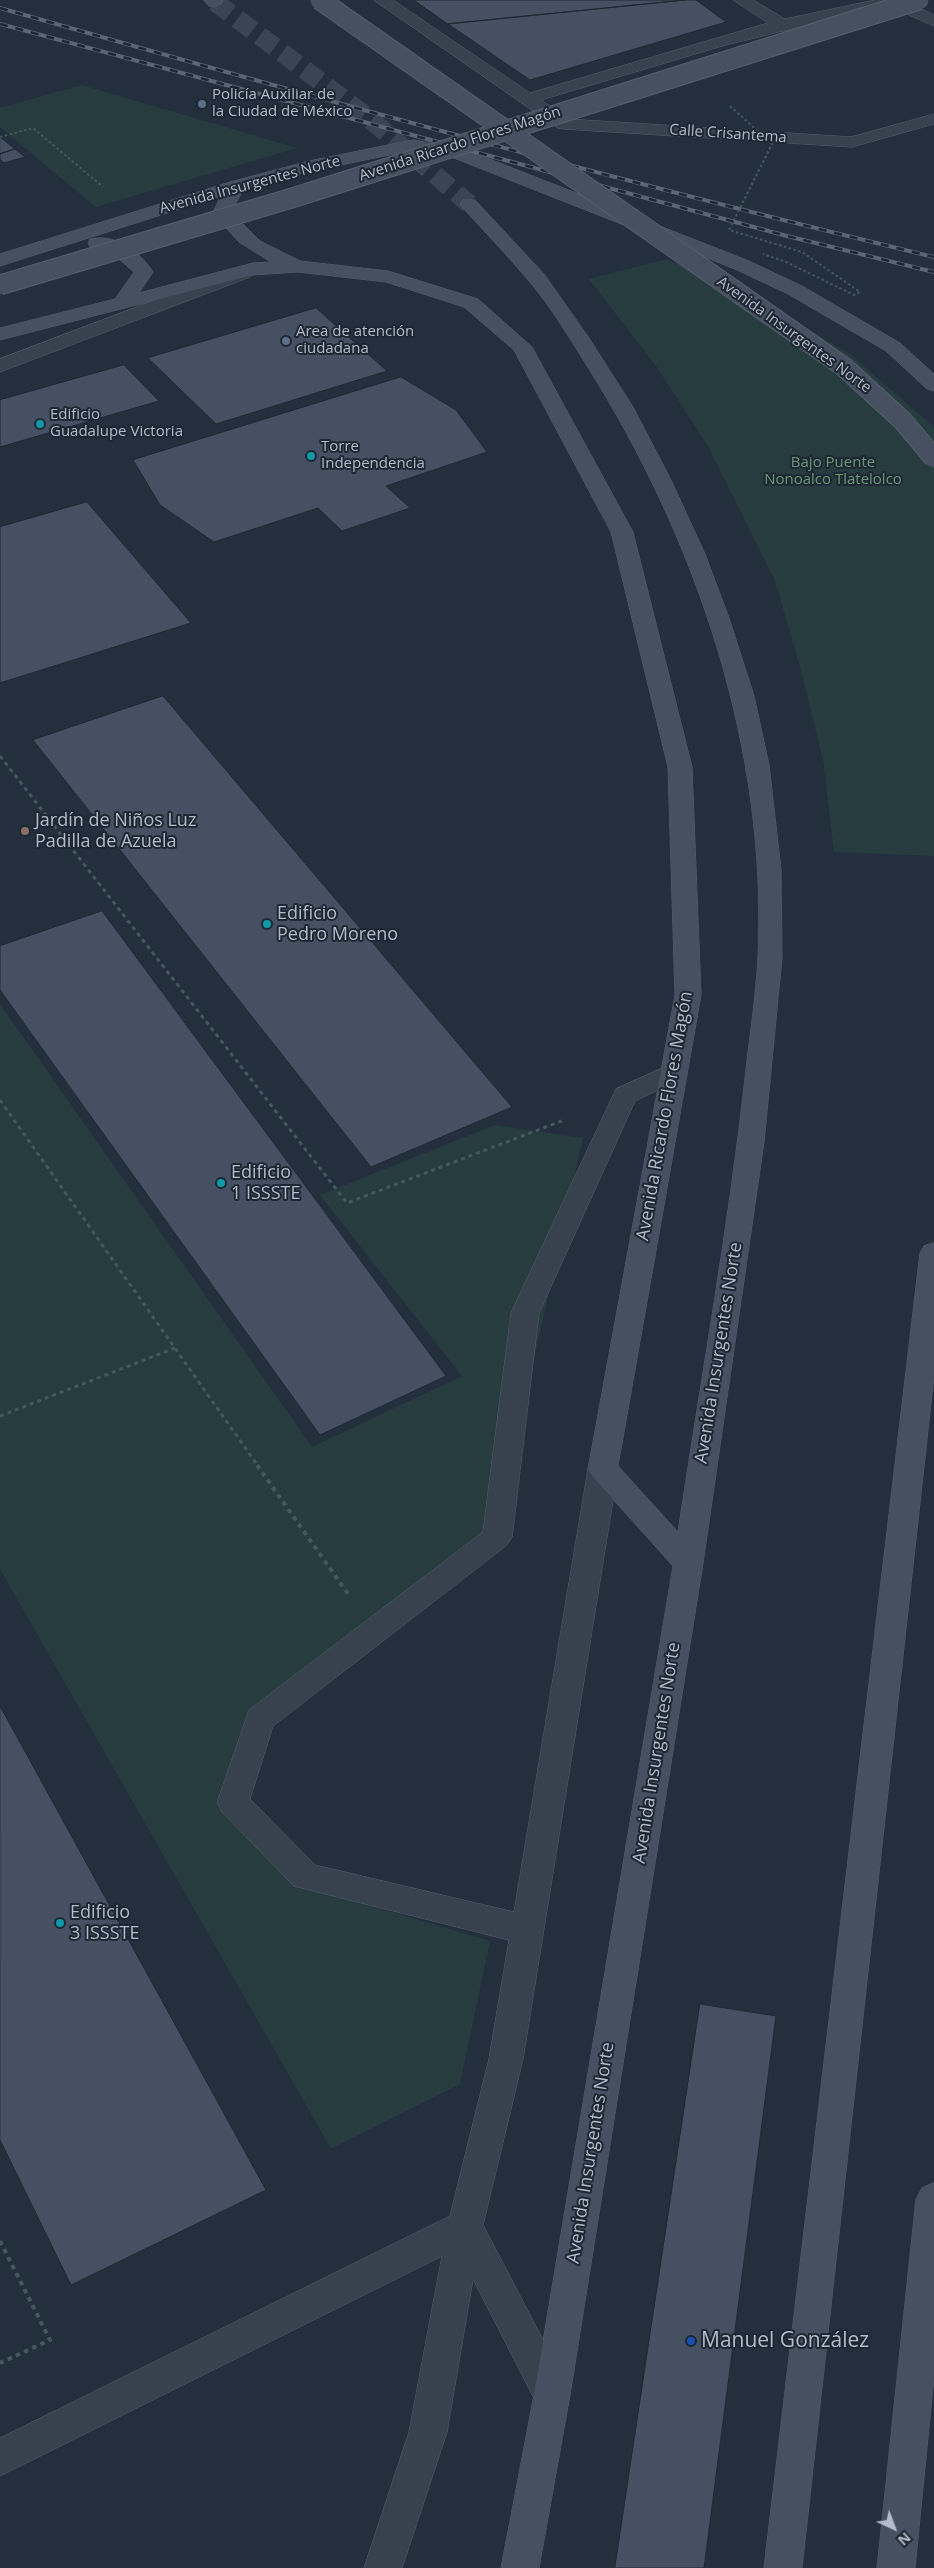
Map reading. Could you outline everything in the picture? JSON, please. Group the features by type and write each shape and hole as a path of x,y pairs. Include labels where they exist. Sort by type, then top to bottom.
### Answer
{"main road":[{"name":"Avenida Insurgentes Norte","path":"320,0 844,368 916,434 934,458"},
{"name":"Avenida Ricardo Flores Magón","path":"0,285 292,198 919,0"},
{"name":"Avenida Insurgentes Norte","path":"0,260 236,186 309,166 414,145 458,153 742,265 795,290 893,347 934,385"},
{"path":"236,186 222,212 238,233 264,253 298,266"},
{"name":"Avenida Insurgentes Norte","path":"469,204 537,278 582,342 623,407 661,480 694,554 718,618 743,696 757,765 768,869 770,958 751,1142 688,1563 552,2395 520,2568"},
{"path":"58,242 107,243 132,256 144,272 123,301"},
{"name":"Avenida Ricardo Flores Magón","path":"0,334 254,269 298,266 388,277 471,303 522,347 622,532 680,767 688,995 603,1469"},
{"path":"783,2568 934,1253"},
{"path":"603,1469 688,1563"},
{"path":"896,2568 934,2199"}],"street":[{"path":"382,0 527,99"},
{"path":"741,0 782,24"},
{"path":"897,1 933,19"},
{"name":"Avenida Ricardo Flores Magón","path":"527,99 782,24 868,3 897,1"},
{"name":"Calle Crisantema","path":"527,99 564,124 852,142 934,119"},
{"path":"0,366 254,269"},
{"path":"528,1930 305,1876 233,1803 260,1719 497,1536 525,1313 625,1095 674,1072"},
{"path":"383,2568 428,2432 465,2226 506,2059 603,1469"},
{"path":"465,2226 552,2395"},
{"path":"0,2458 465,2226"}],"path":[{"path":"728,105 772,144 730,230 802,252 860,292 854,295 786,262 759,253"},
{"path":"0,137 33,128 92,178"},
{"path":"0,756 347,1203 625,1095"},
{"path":"0,1100 374,1631"},
{"path":"0,1416 175,1348"},
{"path":"0,2240 50,2340 0,2363"}],"green space":[{"path":"82,85 297,148 96,207 0,127 0,108"},
{"name":"Bajo Puente Nonoalco Tlatelolco","path":"667,259 756,298 851,355 934,427 934,856 834,852 823,760 800,667 775,581 708,446 656,366 589,279"},
{"path":"0,1004 312,1447 462,1376 320,1195 495,1125 583,1138 526,1395 492,1533 248,1721 223,1812 301,1885 490,1941 460,2084 331,2149 0,1569"}],"building":[{"path":"414,0 685,0 448,24"},
{"path":"696,0 726,22 530,80 448,24"},
{"path":"0,137 15,149 0,154"},
{"path":"15,149 25,157 4,163 0,159 0,154"},
{"path":"316,308 387,371 216,424 148,358"},
{"name":"Edificio Guadalupe Victoria","path":"124,365 159,401 0,447 0,400"},
{"name":"Torre Independencia","path":"401,377 456,410 487,452 386,486 410,508 342,531 318,508 214,542 160,505 133,460"},
{"path":"87,502 191,623 0,683 0,527"},
{"name":"Edificio Pedro Moreno","path":"163,696 512,1107 371,1167 33,740"},
{"name":"Edificio 1 ISSSTE","path":"102,911 446,1376 320,1435 0,990 0,946"},
{"name":"Edificio 3 ISSSTE","path":"0,1706 266,2190 71,2285 0,2140"},
{"path":"700,2004 776,2016 704,2568 615,2568"}],"tunnel":[{"path":"215,2 370,119 469,204"}],"railway":[{"path":"0,8 466,138 934,257"},
{"path":"0,24 787,236 934,272"}],"place":[{"name":"Policía Auxiliar de la Ciudad de México","path":"202,104"},
{"name":"Area de atención ciudadana","path":"286,341"},
{"name":"Edificio Guadalupe Victoria","path":"40,424"},
{"name":"Torre Independencia","path":"311,456"},
{"name":"Jardín de Niños Luz Padilla de Azuela","path":"25,831"},
{"name":"Edificio Pedro Moreno","path":"267,924"},
{"name":"Edificio 1 ISSSTE","path":"221,1183"},
{"name":"Edificio 3 ISSSTE","path":"60,1923"},
{"name":"Manuel González","path":"691,2341"}]}
